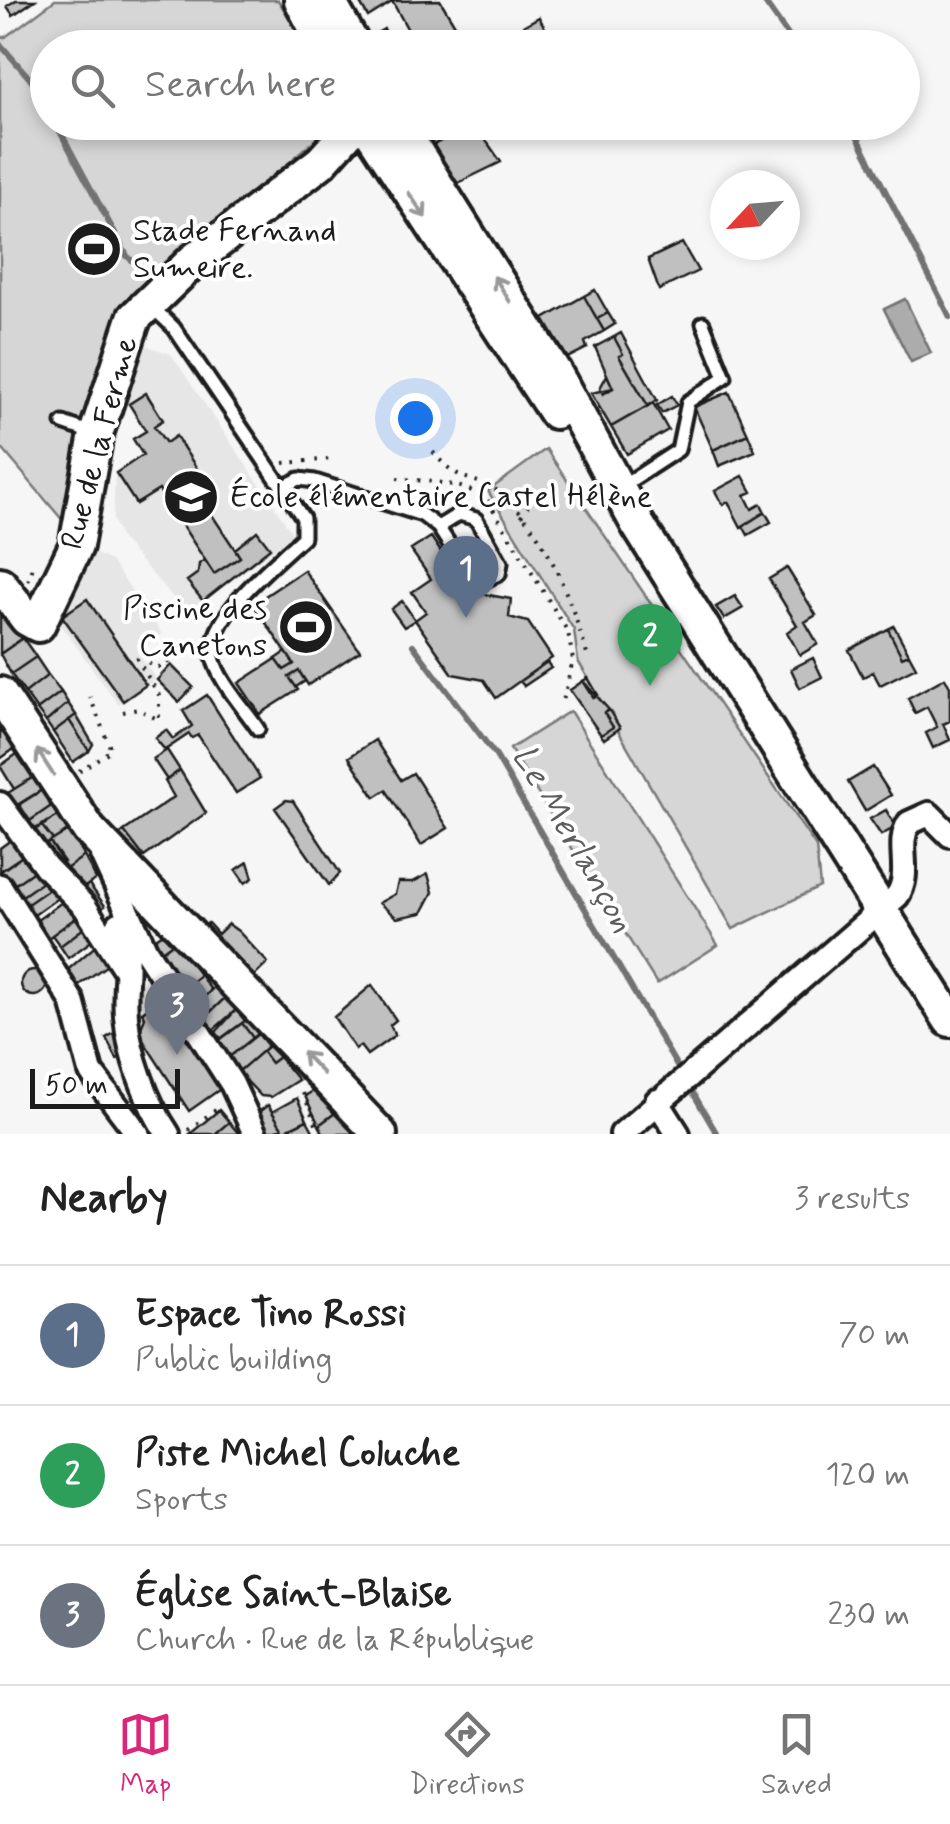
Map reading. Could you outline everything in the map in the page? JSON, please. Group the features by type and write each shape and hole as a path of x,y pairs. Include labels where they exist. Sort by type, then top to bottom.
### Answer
{"street":[{"path":"301,0 317,30"},
{"path":"328,0 345,30"},
{"name":"Rue de la Ferme","path":"13,586 26,620 38,625 76,546 96,434 134,318 193,261 321,162 356,140"},
{"path":"385,140 536,384 616,490 950,1020"},
{"path":"0,694 89,830 146,951 232,1084 254,1134"},
{"path":"0,804 46,867 85,906 126,970"},
{"path":"622,1134 902,890 908,822 929,814 950,835"},
{"path":"89,830 91,850 131,956 126,970 126,1018 134,1054 168,1134"},
{"path":"89,830 380,1134"},
{"path":"0,886 72,1001 91,1072 138,1134"},
{"path":"657,1101 678,1134"}],"lane":[{"path":"148,303 174,328 303,518 303,536 226,614 212,652 258,729"},
{"path":"616,490 678,450 688,402 724,377 703,323"},
{"path":"62,423 96,434"},
{"path":"283,487 299,479 315,481 422,515 438,527 472,579 480,582 500,574 501,563 476,519 459,514 438,527"}],"path":[{"path":"433,452 462,479 503,494 522,516 561,583 588,661"},
{"path":"522,516 530,502 561,500"},
{"path":"13,586 34,562"},
{"path":"123,712 138,709 159,720 159,694 137,659 142,653 151,666 161,667 183,651"},
{"path":"75,774 111,750 90,697"},
{"path":"184,1134 216,1109"}],"shaded area":[{"name":"Stade Fernand Sumeire.","path":"55,0 278,0 297,30 30,30 30,140 315,140 139,295 70,529 0,446 0,35 4,38"},
{"path":"905,299 931,353 911,362 884,309"},
{"name":"École élémentaire Castel Hélène","path":"136,342 171,354 293,534 188,614 121,539 113,521 115,472 142,455 133,439 146,431 129,405 117,401"},
{"path":"546,449 816,847 820,887 733,929 578,661 574,630 488,491"},
{"path":"85,549 111,561 162,634 137,652 156,679 118,704 56,618"},
{"path":"570,711 718,945 657,984 510,749"}],"building":[{"path":"16,0 35,0 13,15 7,6"},
{"path":"358,0 395,0 368,17"},
{"path":"440,0 458,30 408,30 392,1"},
{"path":"539,17 546,30 525,30 523,26"},
{"path":"442,140 486,140 501,162 454,185 430,147"},
{"path":"682,243 698,271 659,290 648,259"},
{"path":"595,290 608,313 597,319 584,296"},
{"path":"584,296 604,331 585,342 587,348 567,358 544,319"},
{"path":"608,313 615,324 604,331 597,319"},
{"path":"621,333 657,400 648,406 619,356 623,354 614,337"},
{"path":"614,337 623,354 619,356 648,406 611,427 591,393 613,388 595,347"},
{"path":"607,375 613,388 603,394 600,388"},
{"path":"729,392 748,434 713,450 694,407"},
{"path":"146,393 163,420 154,426 166,443 176,436 203,478 192,485 240,557 214,574 159,490 136,504 116,473 143,455 133,439 146,431 129,404"},
{"path":"672,396 677,405 662,413 657,405"},
{"path":"653,403 668,430 627,454 611,427"},
{"path":"748,434 755,451 719,466 713,450"},
{"path":"743,476 752,492 745,495 752,509 761,504 765,512 741,527 728,502 723,505 715,491"},
{"path":"765,512 771,522 748,535 743,526"},
{"path":"257,531 270,548 203,601 187,581 198,573 199,564 205,560 214,574 240,557 235,549"},
{"path":"431,537 467,591 511,599 509,617 528,622 552,658 496,698 484,680 453,674 415,620 426,612 412,592 431,579 411,550"},
{"path":"787,568 816,615 805,622 818,644 800,655 787,632 797,625 769,579"},
{"name":"Piscine des Canetons","path":"304,570 360,651 308,685 299,671 289,677 298,690 260,714 239,683 276,659 284,670 294,664 253,604"},
{"path":"735,596 743,608 724,619 716,607"},
{"path":"87,599 146,685 123,701 62,616"},
{"path":"402,601 415,620 404,627 391,609"},
{"path":"0,606 23,638 0,654"},
{"path":"894,626 909,654 902,657 888,629"},
{"path":"888,629 902,657 909,654 916,667 880,685 873,672 863,677 849,650"},
{"path":"23,638 36,657 11,674 0,654"},
{"path":"286,652 294,664 284,670 276,659"},
{"path":"36,657 48,675 25,693 11,674"},
{"path":"813,658 822,677 800,688 791,669"},
{"path":"547,662 551,668 524,686 520,681"},
{"path":"171,665 193,687 179,702 157,680"},
{"path":"299,671 305,681 296,687 289,677"},
{"path":"48,675 61,692 37,710 25,693"},
{"path":"588,678 598,695 594,698 583,681"},
{"path":"945,678 950,687 950,721 943,724 950,740 933,748 926,733 937,727 927,707 915,713 908,698"},
{"path":"583,681 609,710 604,713 613,727 601,735 570,690"},
{"path":"61,692 68,703 46,722 37,710"},
{"path":"207,695 260,778 236,793 198,735 192,738 189,734 165,750 155,738 166,730 173,739 192,726 183,711"},
{"path":"68,703 76,715 53,732 46,722"},
{"path":"609,710 620,728 604,739 601,735 613,727 604,713"},
{"path":"76,715 93,744 89,751 69,720"},
{"path":"69,720 89,751 73,762 53,732"},
{"path":"6,726 21,744 0,759 0,730"},
{"path":"375,740 401,780 413,773 448,828 421,845 386,790 375,797 349,757"},
{"path":"24,749 40,773 14,789 0,766"},
{"path":"167,750 180,770 167,780 153,759"},
{"path":"873,767 891,795 865,811 848,782"},
{"path":"180,770 206,813 144,857 124,831 174,797 165,781"},
{"path":"40,773 48,786 12,809 3,796"},
{"path":"48,786 57,802 30,821 19,804"},
{"path":"286,800 293,801 340,873 329,885 275,808"},
{"path":"57,802 63,813 28,833 24,825"},
{"path":"886,810 896,827 881,835 870,819"},
{"path":"63,813 71,829 53,840 42,826"},
{"path":"42,826 53,840 39,849 28,833"},
{"path":"71,829 84,856 66,869 50,842"},
{"path":"124,831 144,857 136,862 116,838"},
{"path":"15,837 27,853 0,871 0,848"},
{"path":"50,842 64,862 58,867 39,849"},
{"path":"27,853 38,868 11,887 1,871"},
{"path":"84,856 96,879 81,890 66,869"},
{"path":"248,862 253,878 245,883 236,870"},
{"path":"38,868 46,879 18,899 11,887"},
{"path":"428,874 433,892 422,913 397,918 379,903 395,894 398,882 413,882"},
{"path":"46,879 52,887 23,907 18,899"},
{"path":"89,884 105,906 97,911 81,890"},
{"path":"52,887 59,897 30,918 23,907"},
{"path":"69,897 81,914 44,941 33,923"},
{"path":"81,914 88,925 60,946 52,935"},
{"path":"208,923 218,934 228,924 268,963 249,981 200,930"},
{"path":"88,925 97,937 68,958 60,946"},
{"path":"163,933 175,941 159,953 153,940"},
{"path":"175,941 200,975 183,989 156,955"},
{"path":"100,942 113,961 73,989 64,973"},
{"path":"34,970 43,974 47,983 43,992 34,996 25,992 21,983 25,974"},
{"path":"200,975 211,990 196,1006 183,989"},
{"path":"216,985 226,997 203,1019 196,1006"},
{"path":"372,985 396,1020 390,1025 395,1035 367,1055 360,1046 355,1049 334,1017"},
{"path":"226,997 237,1009 211,1032 203,1019"},
{"path":"152,1005 156,1010 174,1011 226,1085 189,1111 139,1034 145,1017 142,1012"},
{"path":"237,1009 245,1021 221,1039 216,1032"},
{"path":"247,1020 258,1034 253,1038 242,1023"},
{"path":"242,1023 253,1038 228,1058 216,1042"},
{"path":"116,1032 127,1053 117,1059 106,1038"},
{"path":"258,1034 268,1046 238,1072 228,1058"},
{"path":"268,1046 279,1057 271,1063 262,1051"},
{"path":"262,1051 271,1063 279,1057 298,1080 271,1097 261,1096 238,1072"},
{"path":"313,1091 335,1113 319,1125 305,1096"},
{"path":"297,1098 307,1120 284,1131 272,1112"},
{"path":"268,1105 282,1128 263,1134 252,1117"},
{"path":"219,1110 229,1122 215,1134 190,1134"},
{"path":"335,1113 358,1134 324,1134 319,1125"},
{"path":"307,1120 313,1131 307,1134 284,1131"},
{"path":"229,1122 239,1134 215,1134"}],"waterway":[{"path":"763,0 784,30"},
{"name":"Le Merlançon","path":"0,44 30,79"},
{"name":"Le Merlançon","path":"65,140 127,256 148,274"},
{"path":"859,140 950,317"},
{"name":"Le Merlançon","path":"413,645 496,756 678,1068"},
{"name":"Le Merlançon","path":"692,1091 717,1134"}],"place":[{"name":"Stade Fernand Sumeire.","path":"94,249"},
{"name":"École élémentaire Castel Hélène","path":"191,497"},
{"name":"Espace Tino Rossi","path":"466,618"},
{"name":"Piscine des Canetons","path":"306,627"},
{"name":"Piste Michel Coluche","path":"650,686"},
{"name":"Église Saint-Blaise","path":"177,1055"}]}
